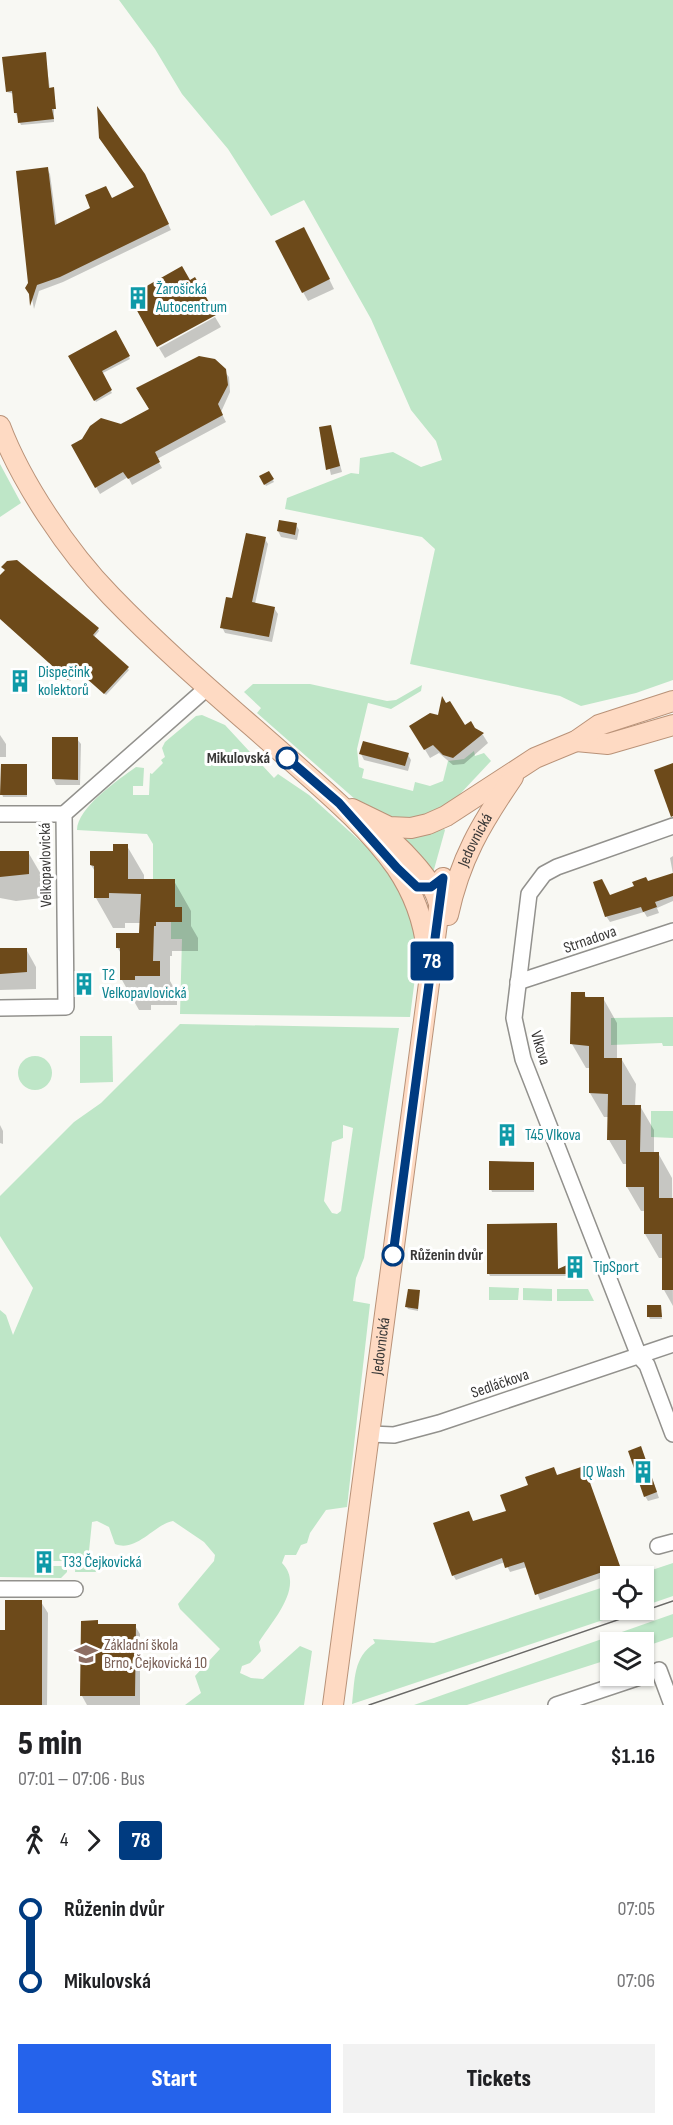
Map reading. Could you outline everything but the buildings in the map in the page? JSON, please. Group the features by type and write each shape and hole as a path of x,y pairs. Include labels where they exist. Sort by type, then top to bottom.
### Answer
{"main road":[{"path":"0,426 10,450 53,523 84,566 125,609 208,687 339,803 386,836 437,895"},
{"name":"Jedovnická","path":"339,803 388,827 411,828 446,816 518,769 545,753 576,741 599,725 673,701"},
{"name":"Jedovnická","path":"576,741 608,744 673,725"},
{"name":"Jedovnická","path":"334,1696 429,987 437,895 477,810 518,769"},
{"name":"Jedovnická","path":"429,987 462,862 476,832 518,769"},
{"path":"339,803 417,887 437,895"},
{"path":"397,868 420,916 425,936 429,987"}],"street":[{"name":"Velkopavlovická","path":"0,1008 66,1007 64,814 208,687"},
{"path":"0,814 64,814"},
{"name":"Vlkova","path":"639,1356 523,1059 514,1018 530,894 535,883 544,874 557,867 673,826"},
{"name":"Strnadova","path":"518,982 673,931"},
{"name":"Sedláčkova","path":"370,1434 394,1435 439,1423 673,1344"},
{"path":"639,1356 647,1365 673,1434"},
{"path":"0,1589 75,1589"},
{"path":"666,1668 672,1705"},
{"path":"556,1705 611,1686"}],"green space":[{"path":"119,0 673,0 673,680 636,693 581,706 560,696 410,664 435,549 422,537 285,509 287,498 351,473 359,474 360,458 393,452 421,467 442,460 436,441 411,410 371,319 304,200 271,216 228,149 182,94 155,49"},
{"path":"0,464 21,503 0,517"},
{"path":"253,684 310,684 387,701 396,700 422,685 421,691 391,709 368,703 357,749 359,767 364,769 362,778 413,791 415,782 430,786 443,781 448,761 464,759 474,751 475,756 484,753 491,761 446,809 404,823 364,807 257,713 261,708 244,692"},
{"path":"202,715 225,725 274,778 278,774 309,795 379,858 400,884 420,938 410,1017 180,1014 182,939 171,939 171,922 182,907 175,907 153,879 153,844 147,834 77,830 79,821 91,804 110,786 136,767 144,768 143,786 133,786 133,795 149,795 150,773 152,774 163,763 161,760 165,757 162,748 165,742 196,716"},
{"path":"445,830 433,873 401,836"},
{"path":"673,1017 673,1046 663,1046 662,1043 611,1045 611,1018"},
{"path":"180,1024 399,1028 364,1258 356,1278 353,1301 370,1304 347,1507 326,1510 310,1533 307,1543 301,1545 296,1555 285,1555 282,1563 288,1572 289,1592 259,1642 261,1651 250,1663 242,1666 240,1673 251,1678 263,1679 300,1646 312,1651 304,1705 185,1705 201,1693 195,1676 220,1649 180,1609 178,1604 214,1561 215,1555 204,1542 173,1521 130,1545 123,1546 115,1544 109,1527 97,1521 92,1522 89,1551 96,1572 75,1572 76,1561 49,1561 49,1557 40,1557 40,1566 67,1566 67,1572 61,1578 0,1577 0,1310 6,1315 13,1335 33,1288 0,1236 0,1196 74,1122 101,1103","holes":["343,1125 353,1128 341,1211 337,1214 332,1213 324,1201 332,1142 343,1138"]},
{"path":"80,1036 112,1036 113,1082 80,1083"},
{"path":"35,1056 47,1061 52,1073 47,1085 35,1090 23,1085 18,1073 23,1061"},
{"path":"651,1111 673,1111 673,1138 651,1137"},
{"path":"489,1287 519,1288 518,1300 489,1300"},
{"path":"523,1288 552,1289 552,1301 523,1300"},
{"path":"557,1289 588,1289 594,1301 557,1301"},
{"path":"673,1563 673,1596 654,1603 654,1569"},
{"path":"600,1588 600,1620 603,1620 352,1704 356,1670 363,1655 375,1643 373,1639 434,1643"},
{"path":"673,1614 673,1637 654,1644 654,1632 622,1632"},
{"path":"600,1640 600,1662 467,1705 414,1705"}],"tram line":[{"path":"369,1705 673,1601"}],"bus line":[{"name":"78","path":"287,758 339,803 417,887 431,887 443,878 439,894 426,1022 393,1255"}],"place":[{"name":"Žarošická Autocentrum","path":"138,298"},
{"name":"Dispečink kolektorů","path":"20,681"},
{"name":"Mikulovská","path":"287,758"},
{"name":"T2 Velkopavlovická","path":"84,984"},
{"name":"T45 Vlkova","path":"507,1135"},
{"name":"Růženin dvůr","path":"393,1255"},
{"name":"TipSport","path":"575,1267"},
{"name":"IQ Wash","path":"643,1472"},
{"name":"T33 Čejkovická","path":"44,1562"},
{"name":"Základní škola Brno, Čejkovická 10","path":"86,1654"}]}
